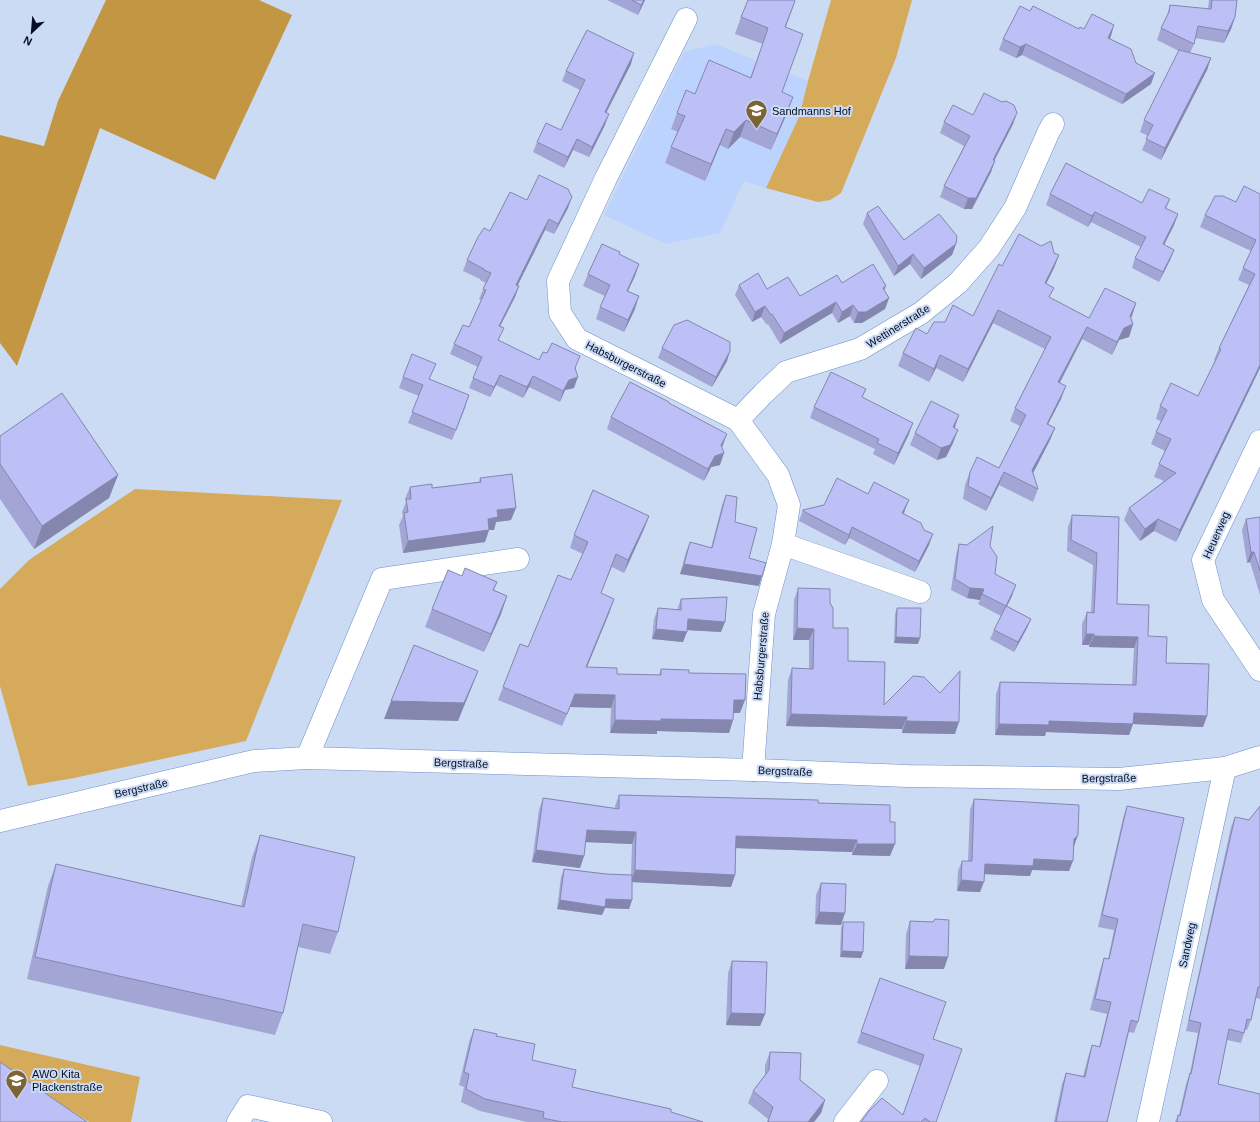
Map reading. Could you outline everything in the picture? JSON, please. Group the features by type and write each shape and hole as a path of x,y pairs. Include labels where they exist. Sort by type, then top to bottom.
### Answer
{"street":[{"name":"Habsburgerstraße","path":"686,19 606,178 558,281 560,313 577,339 738,420 778,475 789,506 783,544 764,614 753,770"},
{"name":"Wettinerstraße","path":"738,420 762,394 786,372 860,349 921,314 958,283 989,248 1015,208 1053,124"},
{"name":"Heuerweg","path":"1260,441 1203,560 1213,600 1260,670"},
{"path":"783,544 920,592"},
{"path":"307,758 382,579 518,559"},
{"name":"Bergstraße","path":"0,821 254,762 307,758 916,776 1119,779 1225,768 1260,757"},
{"name":"Sandweg","path":"1148,1122 1225,768"},
{"path":"845,1122 877,1081"},
{"path":"238,1122 248,1106 321,1122"}],"shaded area":[{"path":"106,0 259,0 292,15 215,180 100,128 17,366 0,343 0,135 44,146 58,101"},
{"path":"831,0 912,0 896,58 841,193 830,200 818,202 766,188 799,117"},
{"name":"Sandmanns Hof","path":"715,44 808,81 841,193 830,200 818,202 744,181 720,233 666,244 604,215 684,52"},
{"path":"135,489 342,500 246,741 74,778 28,786 0,686 0,589 29,560"},
{"path":"0,1045 140,1077 131,1122 89,1122 0,1065"}],"building":[{"path":"632,0 644,0 641,5"},
{"path":"748,0 795,1 785,27 803,34 782,92 793,97 777,134 746,120 734,132 726,129 711,164 671,147 685,116 677,113 686,90 695,94 709,60 751,78 768,28 741,17"},
{"path":"1212,0 1237,0 1235,17 1228,31 1198,26 1194,44 1161,28 1169,12 1170,5 1211,9"},
{"path":"1020,6 1030,11 1033,6 1079,29 1080,27 1084,29 1092,14 1114,25 1108,38 1131,49 1136,63 1155,73 1126,94 1026,44 1020,47 1003,39"},
{"path":"587,30 634,53 605,112 609,114 592,147 577,139 568,157 537,142 546,123 561,130 585,80 566,71"},
{"path":"1179,50 1211,58 1165,148 1146,139 1153,125 1144,120"},
{"path":"984,93 1002,102 1006,101 1014,105 1017,113 976,198 968,198 944,186 970,136 944,122 953,105 973,115"},
{"path":"1066,163 1142,203 1149,189 1170,199 1165,208 1178,214 1163,244 1174,250 1163,272 1135,258 1146,237 1095,212 1092,216 1050,194"},
{"path":"539,175 568,189 572,197 558,224 549,219 537,242 516,285 519,286 499,326 504,328 498,340 539,360 543,352 547,353 552,343 580,356 575,368 578,377 569,380 563,391 533,376 527,387 500,375 494,387 473,378 482,357 454,344 463,325 469,327 486,290 483,289 491,273 467,260 478,237 484,228 490,231 510,192 527,200"},
{"path":"1244,186 1260,194 1260,365 1180,530 1158,519 1145,529 1129,508 1176,473 1159,464 1171,439 1156,432 1167,410 1160,406 1171,383 1198,396 1221,349 1219,348 1255,274 1243,268 1256,240 1205,215 1215,196 1223,196 1236,202"},
{"path":"878,206 904,240 939,214 957,236 956,244 924,268 913,254 898,266 867,213"},
{"path":"1019,234 1041,246 1051,241 1054,253 1059,255 1045,283 1054,288 1049,297 1089,318 1105,288 1136,303 1130,316 1133,324 1124,328 1117,342 1087,327 1058,382 1066,386 1047,424 1055,428 1032,470 1038,489 1004,472 991,498 968,486 970,472 977,457 999,468 1026,415 1015,408 1051,337 998,310 968,369 940,355 934,369 903,353 916,328 927,334 934,322 945,322 953,305 973,316 999,264 1002,266"},
{"path":"602,244 620,252 619,254 639,264 627,291 639,296 628,320 600,307 610,285 588,274"},
{"path":"873,264 886,286 883,288 889,298 866,312 858,312 853,305 842,312 836,302 784,333 765,306 755,312 739,285 758,273 767,289 788,277 800,296 837,275 842,283"},
{"path":"687,320 730,342 730,351 716,377 662,348 674,325"},
{"path":"412,354 436,364 429,379 469,395 456,430 412,412 423,385 403,377"},
{"path":"831,372 866,389 862,397 913,423 898,453 877,443 879,439 814,407"},
{"path":"630,382 727,434 721,445 724,453 715,456 708,469 611,417"},
{"path":"62,393 118,475 42,526 0,464 0,436"},
{"path":"931,401 959,415 953,427 958,430 950,445 941,448 915,433"},
{"path":"512,474 516,508 497,510 498,517 488,519 489,530 408,541 404,513 408,512 406,499 411,499 410,487 432,484 432,488 481,482 480,478"},
{"path":"837,478 868,494 874,482 909,500 902,513 921,523 924,530 933,534 919,561 852,527 849,535 803,511 824,505"},
{"path":"593,490 649,516 628,560 616,554 601,593 614,599 586,667 617,668 617,674 661,675 661,669 689,670 689,673 746,674 745,700 734,700 733,720 615,720 615,695 575,694 567,714 503,687 520,644 528,647 558,575 571,580 588,542 574,535"},
{"path":"726,495 737,497 735,522 757,528 749,558 766,563 762,576 684,564 690,542 712,548"},
{"path":"1072,515 1119,517 1117,604 1149,605 1148,636 1167,637 1166,663 1209,664 1207,716 1134,713 1133,724 1049,721 1049,725 999,724 1000,682 1136,685 1138,637 1094,636 1094,634 1086,634 1087,612 1094,613 1097,553 1071,540"},
{"path":"1260,517 1260,571 1254,552 1251,552 1246,519"},
{"path":"993,526 990,546 997,557 995,574 1016,585 1006,606 982,594 984,589 970,588 955,579 959,544 967,545"},
{"path":"465,568 497,582 493,590 507,596 491,634 432,609 448,570 462,576"},
{"path":"798,588 830,589 830,603 833,608 833,628 848,628 848,661 885,662 884,705 913,676 924,677 940,693 960,671 959,722 906,721 907,717 791,714 792,668 813,669 814,629 797,628"},
{"path":"727,597 725,622 688,619 687,632 656,629 658,608 681,610 681,599"},
{"path":"1006,606 1031,619 1018,642 994,630"},
{"path":"897,608 921,608 920,638 896,637"},
{"path":"414,645 478,671 464,703 391,701"},
{"path":"619,795 818,800 818,803 890,805 890,822 895,822 895,844 857,844 857,840 736,836 735,875 635,870 636,832 587,830 584,856 536,850 543,798 619,809"},
{"path":"974,799 1079,805 1078,835 1074,839 1073,861 1034,859 1033,866 985,864 984,882 961,880 962,861 972,861"},
{"path":"1127,806 1184,818 1138,1022 1131,1020 1107,1122 1056,1122 1066,1073 1085,1077 1092,1045 1100,1047 1111,1002 1095,999 1104,958 1109,959 1118,919 1102,915"},
{"path":"1260,806 1260,987 1258,987 1251,1020 1247,1019 1244,1033 1229,1029 1218,1084 1260,1094 1260,1122 1177,1122 1178,1115 1180,1116 1190,1073 1191,1074 1201,1023 1189,1020 1235,817 1249,820"},
{"path":"260,835 355,857 338,932 303,924 283,1013 35,957 56,864 244,907"},
{"path":"564,869 606,874 632,875 632,900 606,899 605,907 560,900"},
{"path":"821,883 846,884 845,913 819,912"},
{"path":"935,919 949,920 948,957 909,956 910,921 933,922"},
{"path":"843,922 864,922 863,952 842,951"},
{"path":"732,961 767,962 765,1014 731,1013"},
{"path":"880,978 946,1002 933,1039 962,1049 936,1122 930,1122 925,1118 921,1122 861,1122 869,1111 882,1098 903,1115 924,1055 861,1032"},
{"path":"474,1029 497,1034 496,1036 535,1044 532,1060 576,1070 572,1087 671,1109 671,1112 703,1122 562,1122 543,1118 544,1112 485,1099 466,1089 469,1074 464,1072"},
{"path":"770,1052 801,1053 800,1080 825,1100 808,1122 768,1122 773,1107 753,1091 769,1070"},
{"path":"0,1062 87,1122 0,1122"}],"place":[{"name":"Sandmanns Hof","path":"756,130"},
{"name":"AWO Kita Plackenstraße","path":"16,1100"}]}
